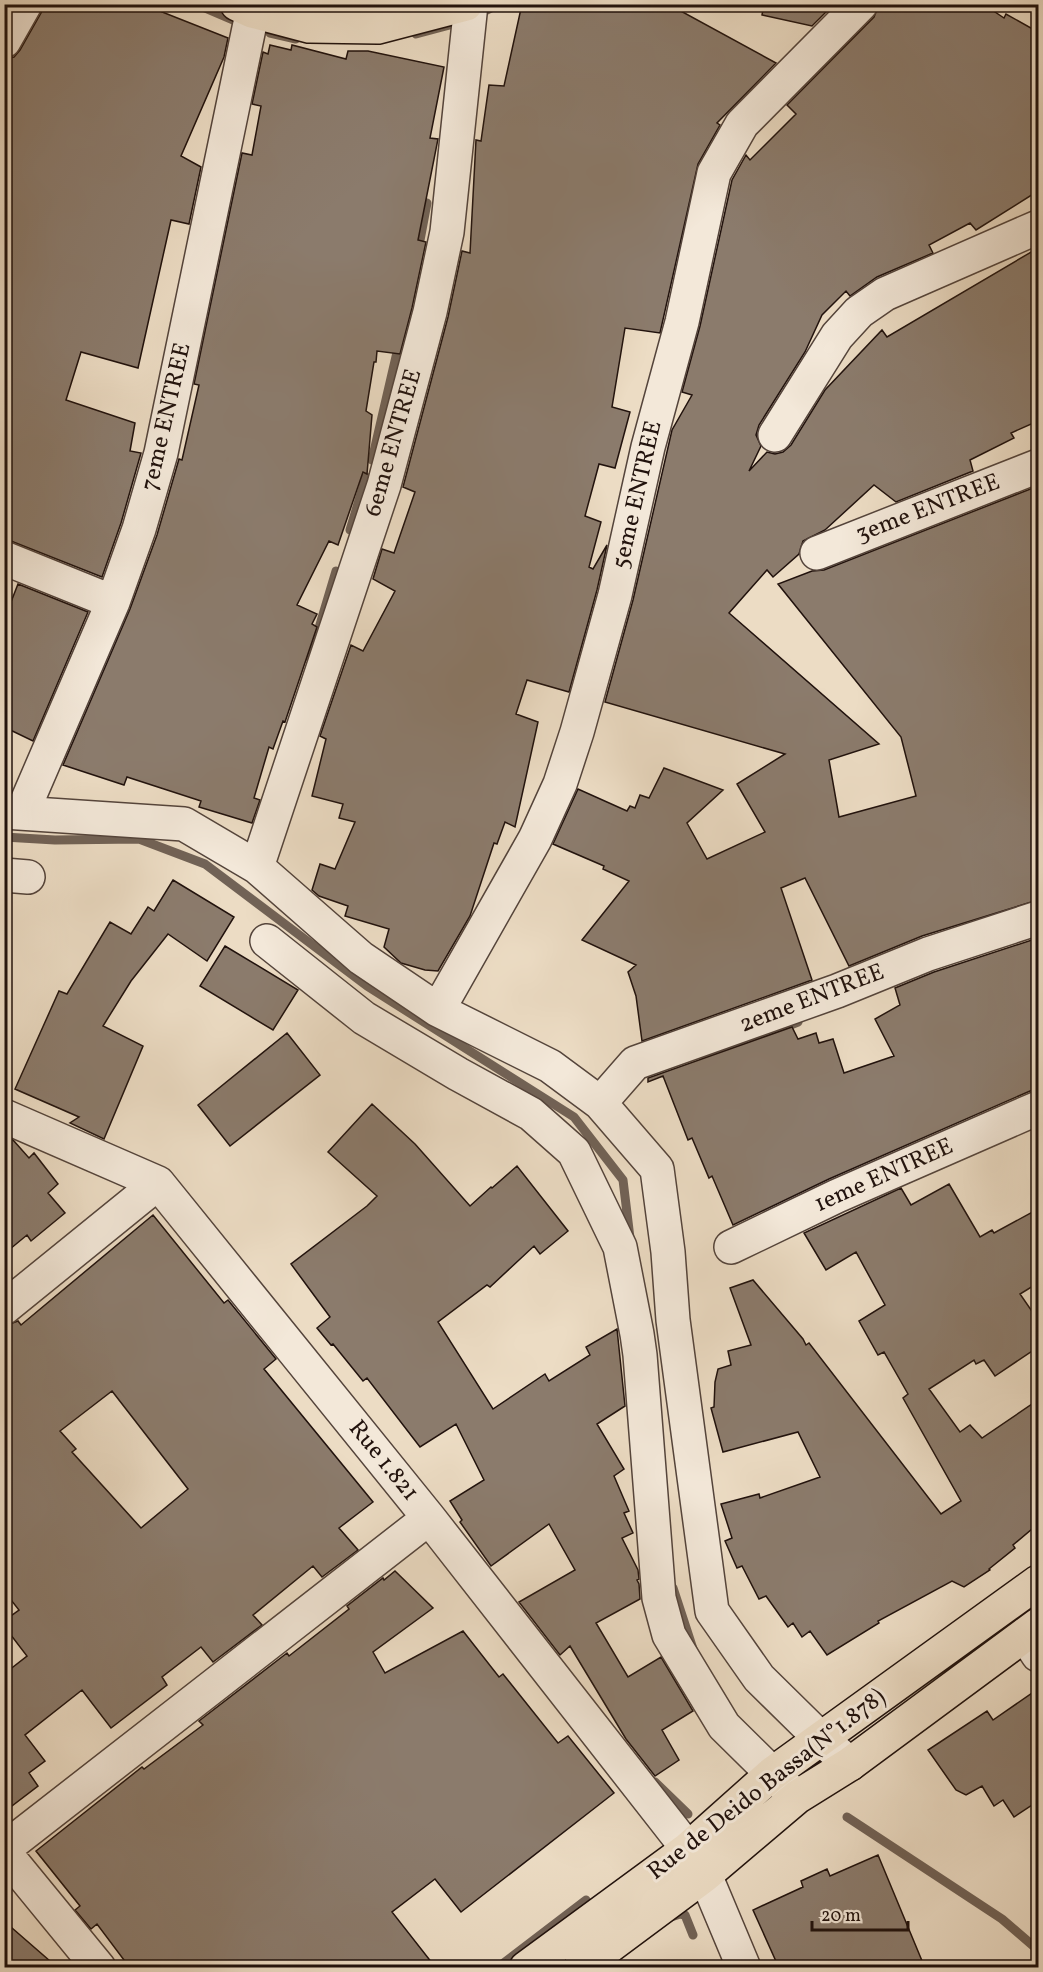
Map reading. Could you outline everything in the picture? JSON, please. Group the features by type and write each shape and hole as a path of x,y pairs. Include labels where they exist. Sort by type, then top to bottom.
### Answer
{"main road":[{"path":"248,7 309,26 378,27 466,4"},
{"name":"Rue de Deido Bassa(N°1.878)","path":"580,1968 697,1862 772,1774 1038,1582"},
{"name":"Rue de Deido Bassa(N°1.878)","path":"526,1968 850,1764 1034,1638"}],"street":[{"path":"4,41 25,4"},
{"name":"6eme ENTREE","path":"256,867 384,485 430,312 447,232 471,4"},
{"name":"5eme ENTREE","path":"438,1010 535,839 560,784 615,595 648,447 682,322 714,173 742,124 861,4"},
{"name":"7eme ENTREE","path":"13,812 113,602 140,529 161,453 248,7"},
{"path":"775,435 837,336 859,312 885,294 1038,227"},
{"name":"3eme ENTREE","path":"817,553 1038,466"},
{"path":"4,558 113,602"},
{"path":"13,812 184,824 256,867 361,958 438,1010 550,1066 600,1103 657,1169 668,1252 673,1320 712,1611 759,1678 850,1764"},
{"name":"2eme ENTREE","path":"600,1103 635,1063 837,991 928,954 1038,918"},
{"path":"267,941 364,1018 531,1114 574,1152 620,1247 640,1355 659,1598 669,1635 724,1726 796,1797"},
{"name":"1eme ENTREE","path":"731,1246 837,1196 1038,1108"},
{"name":"Rue 1.821","path":"4,1116 158,1183 429,1518 697,1862 744,1968"},
{"path":"4,1308 158,1183"},
{"path":"99,1968 4,1851 429,1518"}],"building":[{"path":"44,4 142,4 228,38 224,57 181,156 201,167 189,224 171,220 138,368 81,352 66,400 135,423 130,451 141,453 121,523 102,577 4,540 4,67 9,58 14,57 20,50"},
{"path":"522,4 668,4 776,63 717,123 720,125 698,164 660,333 625,328 612,407 630,412 615,468 599,464 585,516 601,522 589,567 593,569 607,545 569,692 527,680 516,714 538,722 515,827 505,822 497,844 494,843 470,916 438,971 425,970 401,963 384,947 389,929 345,916 348,906 319,896 312,890 320,864 335,869 355,822 339,818 343,804 312,796 326,739 320,736 351,645 363,651 395,591 373,579 382,549 394,553 415,492 403,487 448,317 462,251 470,253 476,140 481,141 489,85 504,86"},
{"path":"764,4 834,4 812,26 762,15"},
{"path":"879,4 983,4 1004,18 1006,14 1038,32 1038,191 976,230 970,223 929,245 933,253 877,277 850,296 846,291 822,315 805,352 759,425 756,435 761,446 749,471 767,452 775,454 783,452 791,445 825,390 882,330 887,337 1038,248 1038,421 1011,433 1014,438 970,460 973,471 896,502 874,485 825,530 803,541 799,554 773,577 767,570 729,613 879,744 829,760 839,817 916,796 901,737 778,584 812,571 824,570 1038,486 1038,900 922,936 849,966 805,878 781,888 812,980 642,1041 636,996 628,972 636,965 582,940 629,881 603,869 604,866 553,844 578,789 627,811 630,806 635,808 640,795 649,798 664,768 723,790 687,823 707,859 765,832 737,784 785,754 605,702 633,600 672,430 692,395 682,392 700,326 732,180 746,155 750,160 796,114 787,105 874,17"},
{"path":"270,45 291,50 292,45 346,59 348,51 368,51 444,67 430,138 438,139 418,240 426,242 412,308 400,354 377,351 376,362 374,362 366,411 372,415 367,474 363,472 338,545 329,541 297,605 317,614 312,624 317,627 285,722 283,721 273,749 269,747 254,798 260,800 252,823 199,807 201,801 127,777 124,785 63,765 130,609 157,535 179,459 182,460 199,385 194,384 242,153 252,155 261,106 252,104 263,52 268,54"},
{"path":"18,584 88,612 33,741 4,727 4,620"},
{"path":"173,880 234,917 207,961 168,934 131,981 103,1026 143,1046 104,1139 70,1123 79,1117 15,1089 59,991 67,994 110,922 131,934 148,907 154,911"},
{"path":"1038,938 1038,1090 1030,1091 829,1179 733,1225 712,1176 709,1178 692,1138 688,1140 663,1076 648,1082 648,1078 792,1027 798,1039 816,1033 819,1043 833,1039 844,1073 894,1056 875,1019 900,1005 895,988 934,972"},
{"path":"225,946 298,990 273,1030 200,986"},
{"path":"287,1033 320,1075 230,1146 198,1105"},
{"path":"372,1104 415,1144 470,1206 517,1166 568,1231 540,1254 534,1246 490,1287 487,1285 438,1322 493,1409 545,1374 549,1381 590,1355 586,1347 617,1329 625,1406 597,1424 624,1469 614,1476 629,1511 624,1513 633,1533 622,1538 638,1570 640,1599 596,1623 628,1677 661,1657 693,1711 662,1730 679,1760 655,1776 626,1739 570,1646 560,1655 519,1602 575,1570 549,1524 491,1566 460,1522 462,1520 450,1501 484,1480 456,1424 420,1447 367,1378 363,1381 317,1328 330,1317 291,1264 377,1196 328,1152"},
{"path":"4,1137 13,1140 29,1158 34,1153 58,1184 48,1193 65,1213 31,1241 27,1235 4,1254"},
{"path":"949,1184 980,1237 992,1230 994,1233 1038,1209 1038,1283 1020,1294 1038,1320 1038,1347 995,1376 984,1360 976,1364 974,1360 929,1389 960,1432 970,1425 982,1438 1038,1400 1038,1524 1013,1545 1015,1548 990,1570 964,1587 952,1581 878,1621 879,1623 827,1655 810,1631 802,1637 793,1623 788,1627 766,1596 759,1599 742,1566 737,1568 725,1541 732,1538 721,1504 759,1494 760,1498 820,1477 798,1432 723,1452 711,1408 714,1407 718,1369 731,1365 728,1351 751,1345 730,1288 753,1280 806,1345 809,1343 941,1514 961,1501 903,1398 908,1394 884,1352 878,1355 859,1321 885,1305 856,1252 826,1270 804,1233 901,1188 911,1205"},
{"path":"153,1215 224,1303 228,1300 276,1359 264,1369 373,1502 339,1528 358,1550 322,1577 313,1566 253,1615 262,1625 213,1662 201,1647 162,1677 167,1685 111,1728 82,1690 25,1735 45,1761 29,1773 38,1786 4,1812 4,1674 27,1656 4,1626 4,1621 19,1610 4,1591 4,1326 18,1321 21,1325","holes":["112,1391 188,1489 141,1528 72,1452 76,1449 60,1431"]},
{"path":"395,1571 433,1608 373,1652 385,1673 463,1631 499,1677 503,1674 558,1743 568,1736 614,1793 461,1912 435,1879 392,1912 436,1968 130,1968 97,1924 91,1929 75,1910 80,1906 36,1851 142,1767 144,1769 203,1725 199,1721 287,1653 289,1656 349,1609 347,1606"},
{"path":"1038,1689 1038,1801 1014,1817 1003,1800 994,1806 982,1786 966,1795 956,1790 928,1750 987,1711 993,1720"},
{"path":"878,1855 925,1968 779,1968 753,1910 803,1887 801,1881 827,1869 830,1876"},
{"path":"4,1921 58,1968 4,1968"}],"waterway":[{"path":"196,4 245,25"},
{"path":"337,4 363,4"},
{"path":"477,15 499,4"},
{"path":"416,34 461,22"},
{"path":"270,33 296,39"},
{"path":"418,251 427,203"},
{"path":"372,460 398,348"},
{"path":"350,530 366,477"},
{"path":"310,658 336,571"},
{"path":"4,837 55,840 139,839 205,864 367,986 574,1117 623,1180 630,1238"},
{"path":"753,1040 798,1022"},
{"path":"705,1058 743,1044"},
{"path":"673,1588 693,1649"},
{"path":"655,1782 688,1814"},
{"path":"847,1817 1002,1919 1038,1950"},
{"path":"497,1968 586,1900"},
{"path":"671,1917 685,1915 693,1935"}]}
